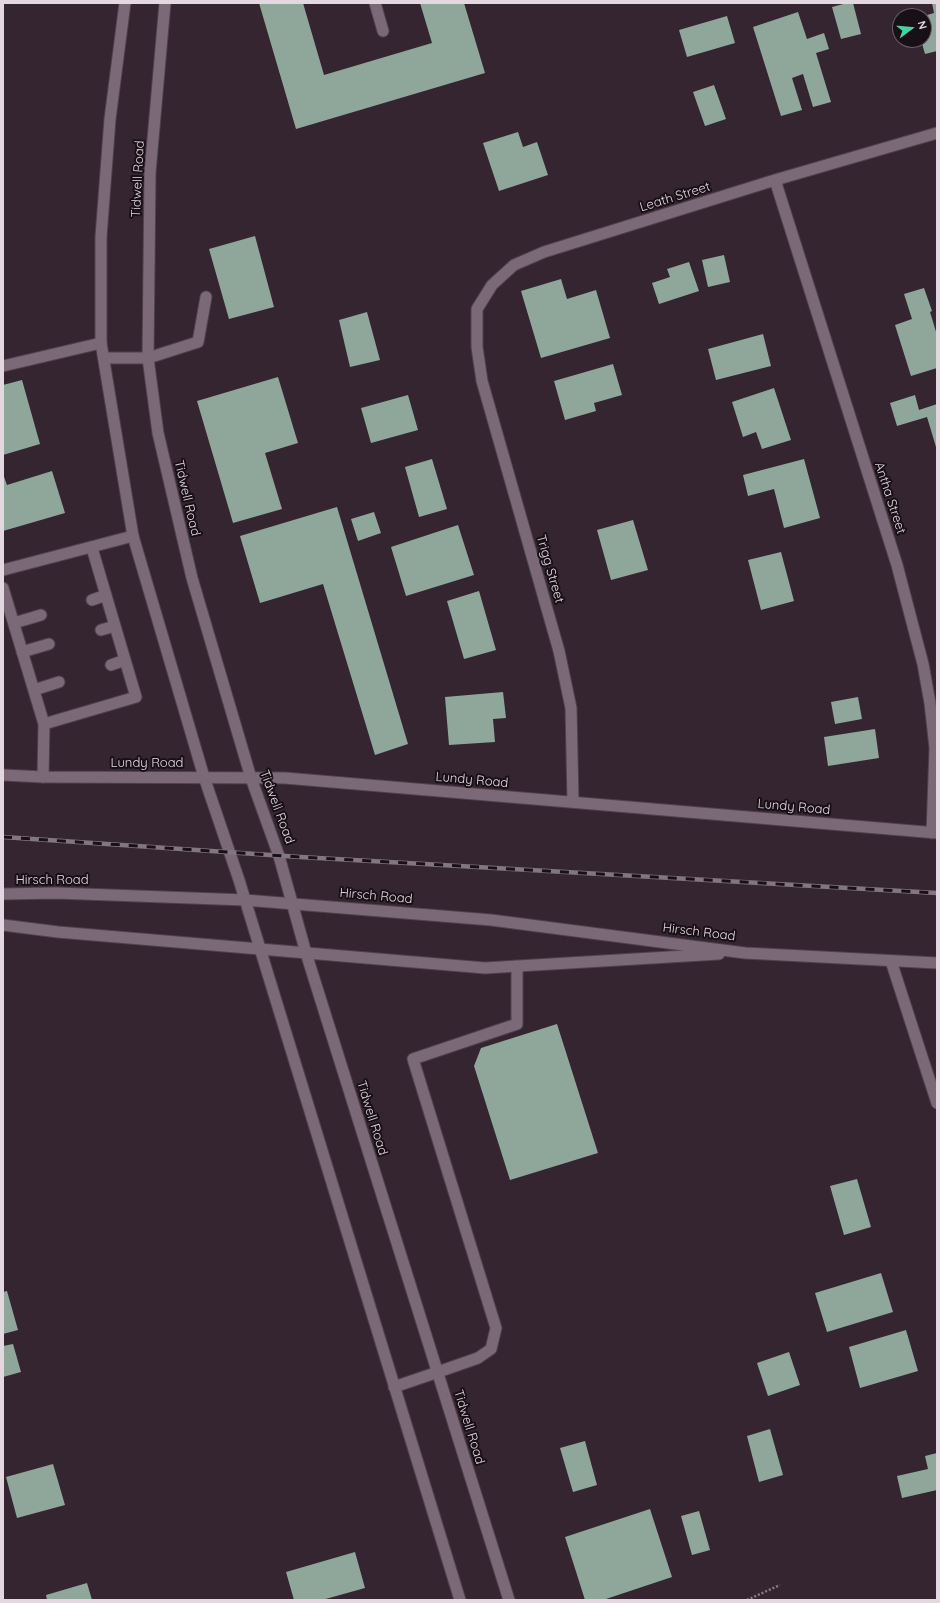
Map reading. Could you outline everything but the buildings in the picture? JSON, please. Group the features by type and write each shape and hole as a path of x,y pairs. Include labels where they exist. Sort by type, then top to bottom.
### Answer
{"main road":[{"path":"125,3 110,119 101,237 101,343 133,536 204,777 245,900 460,1600"},
{"name":"Tidwell Road","path":"166,3 150,173 148,358 158,433 190,571 251,778 279,856 306,953 509,1600"},
{"path":"375,3 383,31"},
{"name":"Leath Street","path":"477,347 477,309 492,285 514,265 544,252 775,180 937,133"},
{"name":"Antha Street","path":"775,180 897,565 923,664 936,748 935,833"},
{"path":"104,358 148,358 198,342 206,297"},
{"path":"3,366 101,343"},
{"name":"Trigg Street","path":"477,347 482,381 559,651 570,701 573,802"},
{"path":"3,570 92,548 133,536"},
{"path":"44,724 136,697 92,548"},
{"path":"3,588 44,724 43,776"},
{"path":"92,600 106,595"},
{"path":"14,623 41,615"},
{"path":"101,630 115,626"},
{"path":"22,652 49,644"},
{"path":"110,665 125,660"},
{"path":"34,690 59,682"},
{"name":"Lundy Road","path":"3,775 285,778 935,833"},
{"name":"Hirsch Road","path":"3,894 56,893 245,900 491,920 745,952 937,963"},
{"name":"Hirsch Road","path":"3,925 58,932 485,968 745,952"},
{"path":"891,961 937,1103"},
{"path":"394,1387 478,1358 491,1349 496,1328 413,1059 517,1024 517,966"}],"path":[{"path":"747,1600 780,1585"}],"railway":[{"path":"3,837 300,857 937,893"}]}
